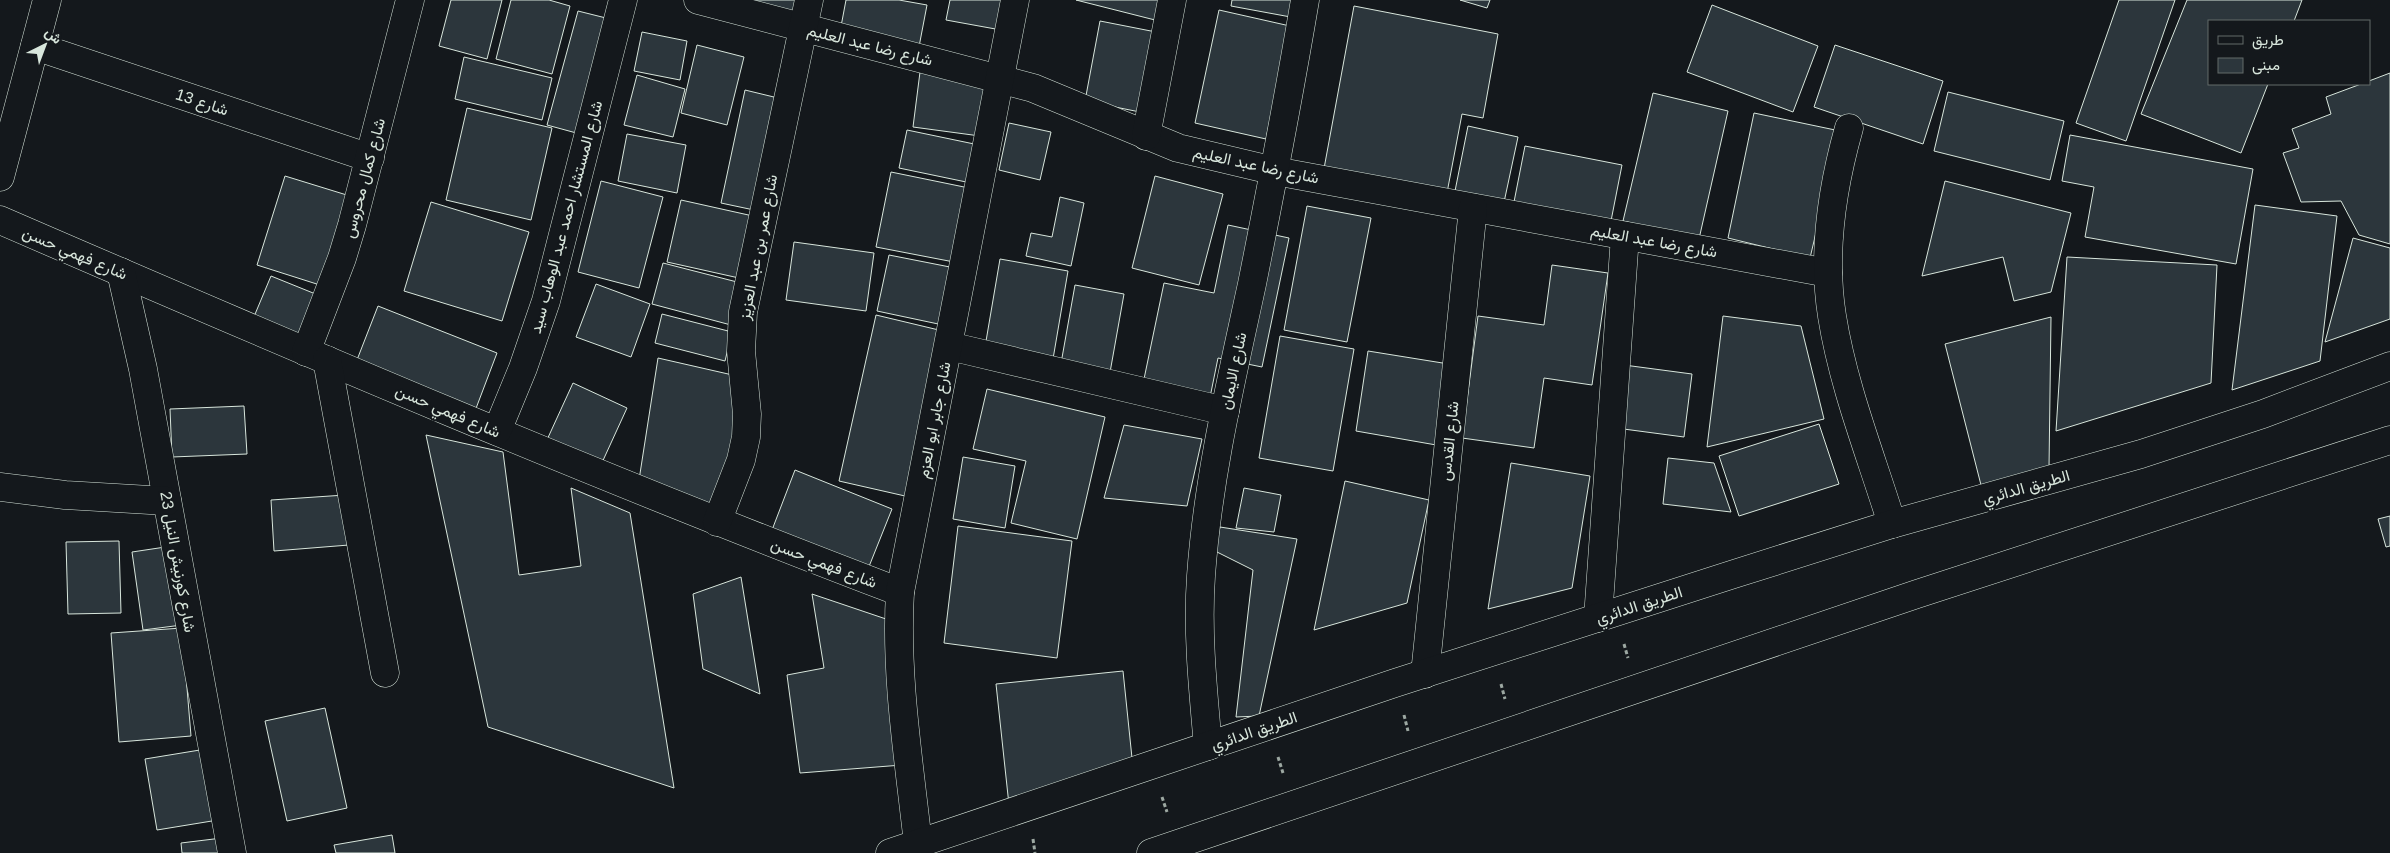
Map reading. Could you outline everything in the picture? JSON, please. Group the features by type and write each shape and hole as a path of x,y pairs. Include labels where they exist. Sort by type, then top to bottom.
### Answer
{"main road":[{"path":"0,177 47,0"},
{"name":"شارع كمال محروس","path":"316,356 370,158 410,0"},
{"name":"شارع المستشار احمد عبد الوهاب سيد","path":"497,431 523,368 546,301 623,0"},
{"name":"شارع رضا عبد العليم","path":"698,0 1001,78 1073,104 1178,148 1275,171 1828,273"},
{"name":"شارع عمر بن عبد العزيز","path":"717,522 741,460 746,437 747,414 741,351 743,312 810,0"},
{"name":"شارع جابر ابو العزم","path":"918,844 899,663 898,627 900,592 1015,0"},
{"path":"1146,136 1172,0"},
{"name":"شارع الايمان","path":"1208,746 1200,634 1201,578 1207,513 1225,411 1275,171 1305,0"},
{"name":"شارع 13","path":"35,46 370,158"},
{"path":"1849,128 1839,163 1829,236 1828,273 1832,314 1839,355 1892,524"},
{"name":"شارع القدس","path":"1425,674 1473,208"},
{"name":"شارع فهمي حسن","path":"0,220 316,356 717,522 900,592"},
{"path":"1607,615 1625,236"},
{"name":"شارع كورنيش النيل 23","path":"121,272 144,369 232,853"},
{"path":"949,346 1225,411"},
{"path":"316,356 385,673"},
{"name":"الطريق الدائري","path":"890,853 1395,683 1892,524 2140,454 2263,414 2390,366"},
{"path":"1164,849 1917,594 2390,440"},
{"path":"0,487 65,495 167,501"}],"path":[{"path":"1607,615 1636,689"},
{"path":"1491,652 1514,730"},
{"path":"1395,683 1416,763"},
{"path":"1268,726 1294,805"},
{"path":"1152,765 1164,849"}],"building":[{"path":"451,0 502,0 487,59 439,46"},
{"path":"511,0 549,0 570,6 552,74 496,59"},
{"path":"720,0 799,0 795,19"},
{"path":"846,0 899,0 927,5 918,52 839,37"},
{"path":"950,0 1007,0 1001,30 946,20"},
{"path":"1076,0 1160,0 1155,20"},
{"path":"1232,0 1299,0 1296,18 1231,6"},
{"path":"1460,0 1490,0 1487,8"},
{"path":"2119,0 2175,0 2126,141 2076,123"},
{"path":"2187,0 2302,0 2294,20 2208,20 2208,85 2268,85 2241,153 2141,114"},
{"path":"1712,5 1818,46 1793,112 1687,72"},
{"path":"1354,6 1498,34 1483,118 1462,114 1446,198 1323,174"},
{"path":"1219,10 1290,26 1266,139 1195,123"},
{"path":"578,11 610,19 580,134 547,125"},
{"path":"1100,21 1156,32 1140,112 1085,101"},
{"path":"642,32 687,41 680,80 634,71"},
{"path":"697,45 744,57 727,125 681,113"},
{"path":"1835,45 1943,81 1923,144 1814,107"},
{"path":"464,57 552,78 542,120 455,99"},
{"path":"920,72 988,83 980,136 913,127"},
{"path":"2390,73 2390,244 2359,235 2341,201 2301,202 2283,153 2299,148 2292,129 2331,114 2326,97 2358,85 2370,85 2370,81"},
{"path":"637,75 685,89 673,137 624,125"},
{"path":"745,90 778,98 754,210 721,203"},
{"path":"1948,92 2064,121 2050,180 1934,151"},
{"path":"1653,93 1728,111 1699,239 1623,221"},
{"path":"467,108 552,128 531,220 446,200"},
{"path":"1754,113 1840,131 1810,258 1728,238"},
{"path":"1009,123 1051,132 1040,180 999,170"},
{"path":"1468,126 1518,137 1503,207 1454,196"},
{"path":"907,130 979,145 971,183 899,168"},
{"path":"627,134 686,145 677,193 618,181"},
{"path":"2070,135 2253,169 2236,264 2085,237 2094,187 2062,181"},
{"path":"1525,146 1622,165 1610,226 1513,207"},
{"path":"891,172 969,188 954,262 876,247"},
{"path":"285,176 350,196 323,286 257,265"},
{"path":"1155,176 1223,194 1199,285 1132,268"},
{"path":"601,181 663,197 639,288 578,272"},
{"path":"1945,181 2071,213 2051,292 2014,301 2003,257 1922,276"},
{"path":"1060,197 1084,203 1071,266 1026,256 1031,233 1052,237"},
{"path":"681,200 753,216 739,278 667,262"},
{"path":"431,202 529,232 502,321 404,291"},
{"path":"2255,205 2337,216 2320,361 2232,390"},
{"path":"1307,206 1371,218 1347,342 1284,330"},
{"path":"1228,225 1289,238 1262,367 1218,358 1206,417 1139,403 1164,283 1214,293"},
{"path":"2353,238 2390,248 2390,319 2325,342"},
{"path":"794,242 874,253 866,311 786,300"},
{"path":"889,255 955,268 943,325 877,311"},
{"path":"2067,257 2217,265 2211,383 2056,431"},
{"path":"1000,259 1068,271 1053,359 985,347"},
{"path":"663,263 741,283 731,325 652,304"},
{"path":"1552,265 1608,273 1592,385 1544,378 1534,448 1462,438 1478,316 1544,325"},
{"path":"271,276 318,295 299,339 253,319"},
{"path":"596,284 650,304 631,357 576,337"},
{"path":"1075,285 1124,294 1109,378 1060,369"},
{"path":"378,306 497,353 475,411 355,365"},
{"path":"662,314 732,332 725,361 655,343"},
{"path":"876,315 943,331 905,496 839,481"},
{"path":"1723,316 1801,326 1824,419 1707,447"},
{"path":"2051,317 2049,468 1981,485 1945,344"},
{"path":"1280,336 1354,349 1333,471 1259,458"},
{"path":"1368,351 1455,365 1442,446 1356,431"},
{"path":"658,358 737,376 737,439 710,508 639,480"},
{"path":"1624,365 1692,374 1684,437 1616,428"},
{"path":"573,383 627,408 600,467 546,442"},
{"path":"987,389 1105,417 1077,539 1011,523 1026,461 973,449"},
{"path":"244,406 247,454 172,457 170,409"},
{"path":"1819,424 1839,484 1739,516 1719,456"},
{"path":"1124,425 1202,439 1187,506 1104,498"},
{"path":"426,435 503,452 519,575 581,566 571,488 630,513 674,788 488,727"},
{"path":"963,457 1015,466 1005,528 953,519"},
{"path":"1668,458 1714,463 1731,512 1663,504"},
{"path":"1511,463 1590,476 1572,588 1488,609"},
{"path":"795,470 892,509 868,569 772,530"},
{"path":"1345,481 1429,500 1407,603 1314,630"},
{"path":"1244,488 1281,495 1274,532 1236,528"},
{"path":"345,495 349,545 274,551 271,500"},
{"path":"2390,516 2390,546 2386,547 2378,519"},
{"path":"958,526 1072,541 1057,658 944,643"},
{"path":"1220,527 1297,539 1259,716 1236,717 1253,570 1215,551"},
{"path":"119,541 121,613 68,614 66,542"},
{"path":"172,546 182,625 143,630 132,552"},
{"path":"741,577 760,694 703,669 693,594"},
{"path":"812,594 889,620 902,765 800,773 787,675 824,668"},
{"path":"182,628 191,736 119,742 111,633"},
{"path":"1123,671 1132,758 1009,805 996,684"},
{"path":"325,708 347,808 287,821 265,721"},
{"path":"206,749 218,820 157,830 145,759"},
{"path":"392,835 395,853 336,853 334,845"},
{"path":"222,838 224,853 182,853 181,843"}]}
